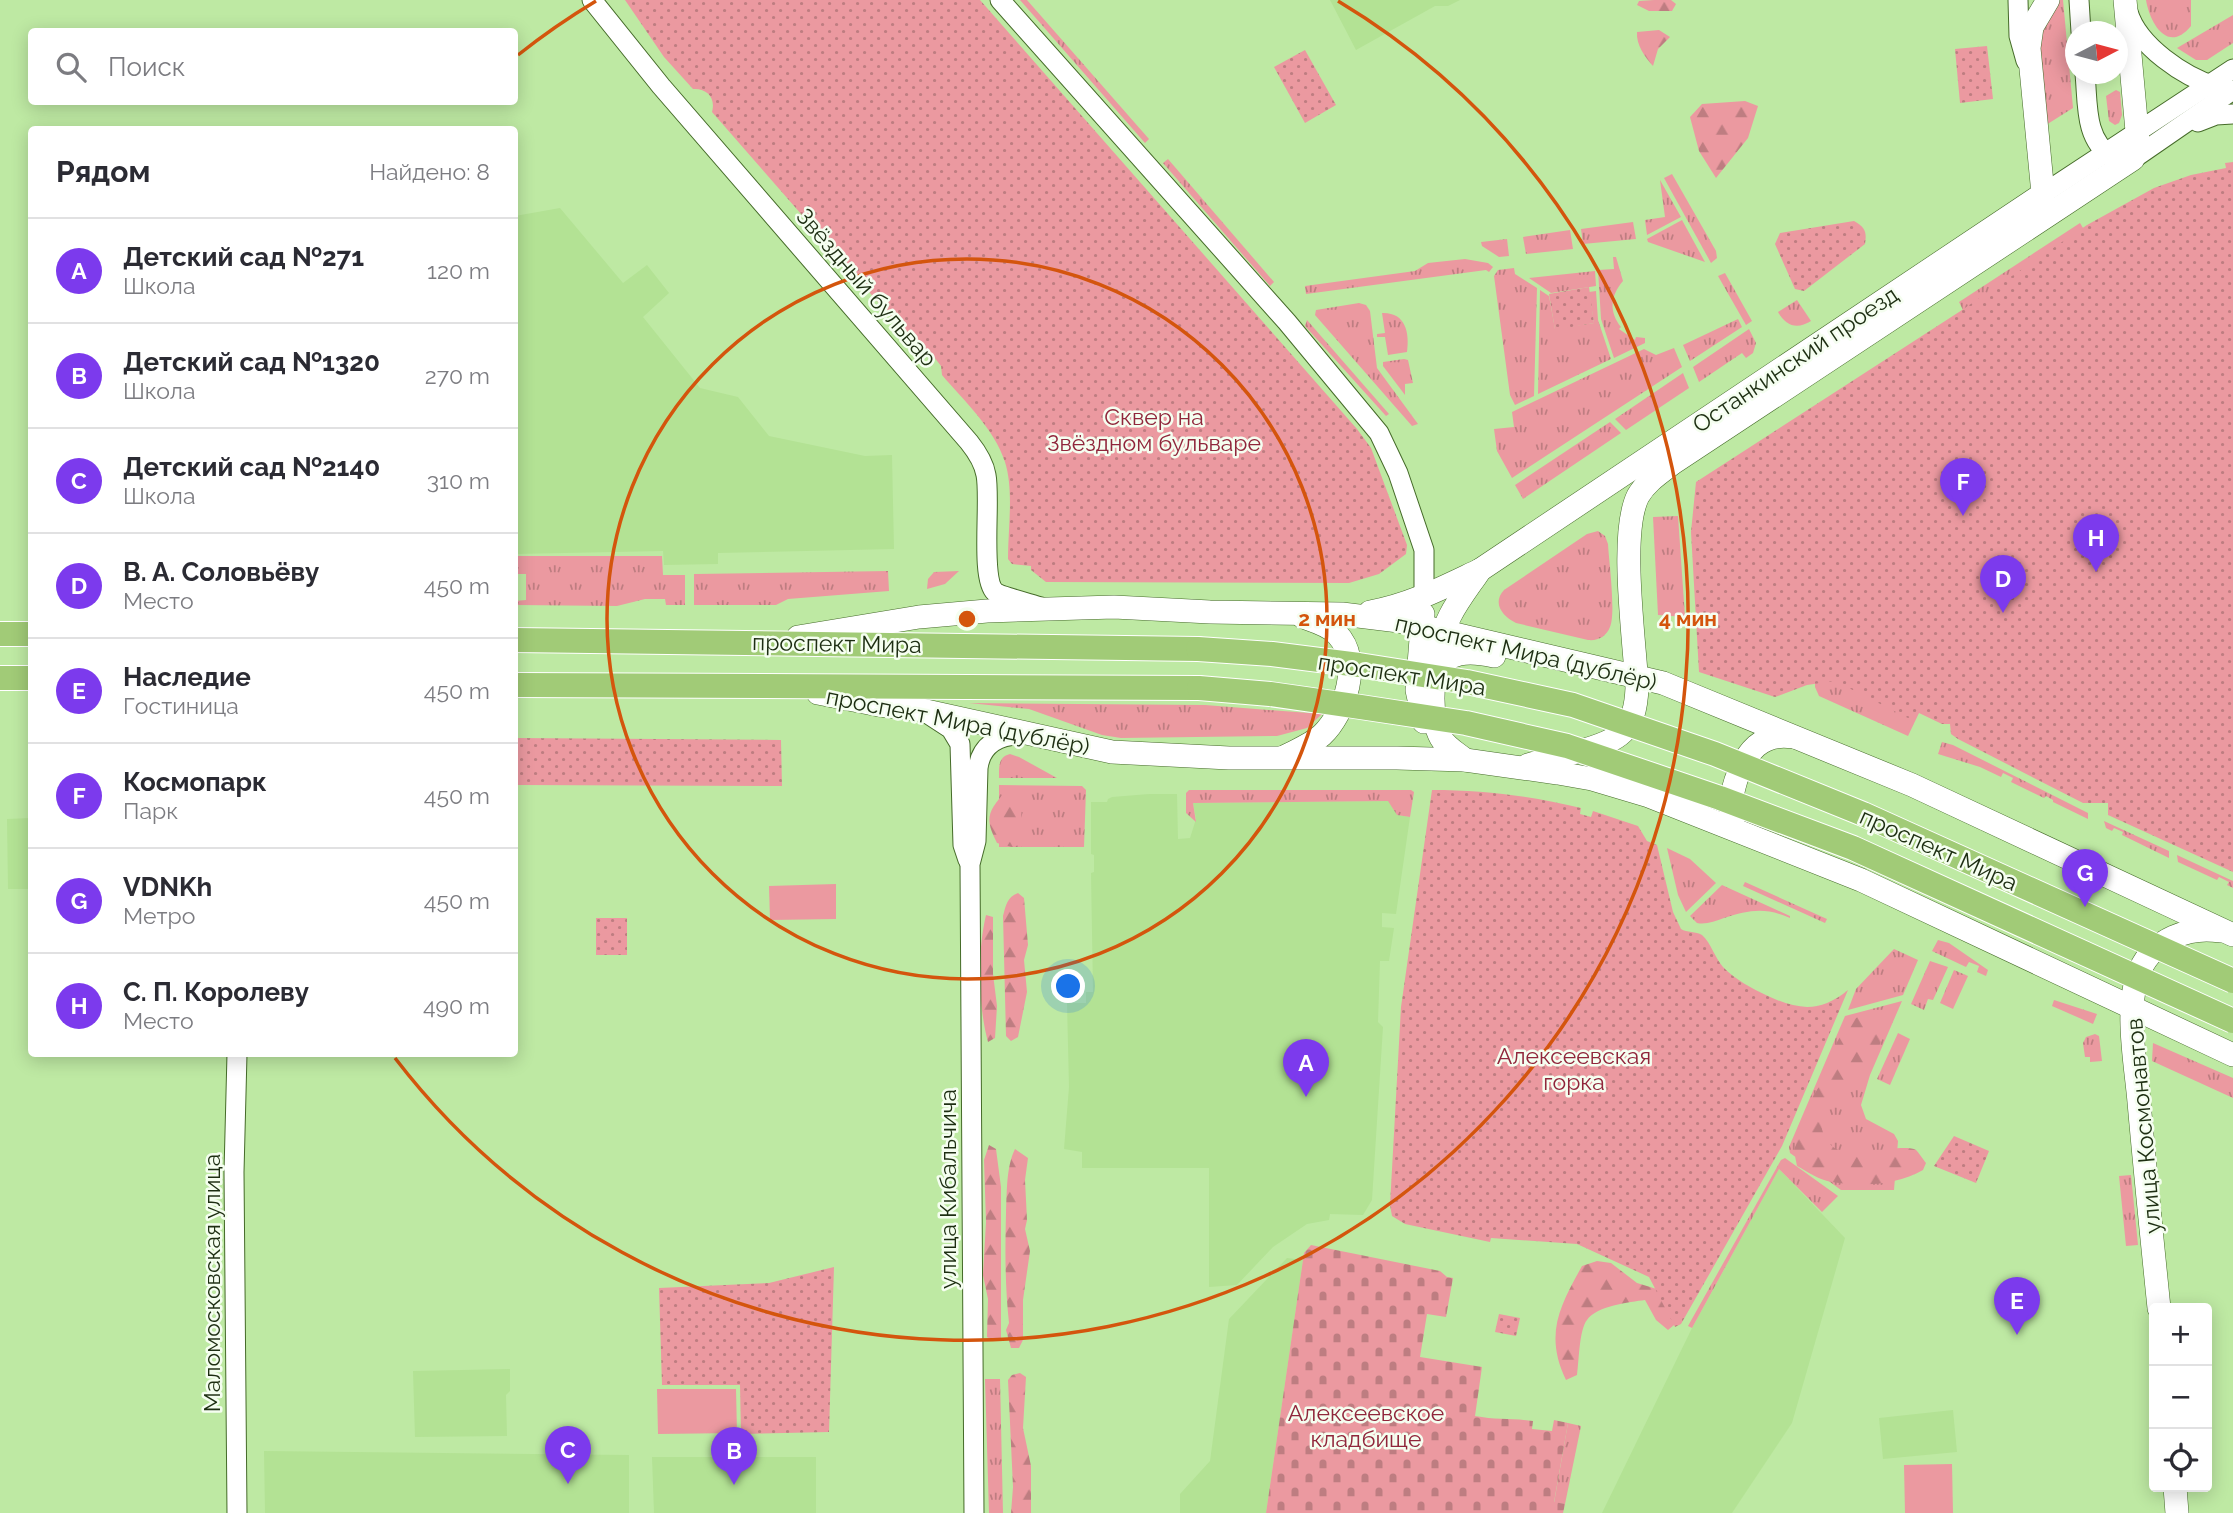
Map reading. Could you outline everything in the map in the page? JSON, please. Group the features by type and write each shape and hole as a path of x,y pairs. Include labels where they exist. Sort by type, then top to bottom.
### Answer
{"main road":[{"path":"2043,194 2030,38 2032,27 2048,0"},
{"path":"2125,0 2138,147 2133,159"},
{"name":"Останкинский проезд","path":"1521,767 1604,745 1625,732 1634,714 1637,676 1629,530 1636,501 1647,484 1673,463 2133,159"},
{"name":"Останкинский проезд","path":"1342,614 1385,609 1424,597 1480,570 2043,194"},
{"path":"1465,760 1444,743 1438,732 1433,703 1444,632 1450,616 1480,570"},
{"path":"1424,597 1418,690 1421,713 1434,738 1465,760"},
{"name":"проспект Мира (дублёр)","path":"769,642 919,617 1049,609 1114,607 1342,614 1380,618 1663,683 1912,785 2233,935"},
{"path":"1282,759 1324,733 1343,702 1349,673 1346,650 1337,634 1294,614"},
{"path":"0,634 28,634"},
{"name":"проспект Мира","path":"518,640 1198,649 1359,664 1467,682 1573,705 1714,754 1863,814 2233,981"},
{"path":"1436,677 1444,662 1464,652 1478,652 1509,659 1543,654"},
{"path":"0,678 28,678"},
{"name":"проспект Мира","path":"518,685 1199,688 1354,706 1466,723 1567,746 1720,798 1853,848 2233,1021"},
{"name":"проспект Мира (дублёр)","path":"783,686 879,705 917,709 1112,752 1282,759 1465,760 1521,767 1625,788 1707,818 1872,886 1986,937 2133,1010 2233,1055"},
{"path":"1745,835 1734,823 1731,805 1741,765 1759,742 1778,736 1795,737"},
{"name":"улица Космонавтов","path":"2159,1303 2133,1010 2140,969 2164,942 2186,932 2219,930 2233,935"},
{"path":"2175,1492 2177,1513"}],"street":[{"name":"Звёздный бульвар","path":"592,0 661,86 970,442 984,466 986,476 987,559 991,586 998,594 1049,609"},
{"path":"1000,0 1287,322 1379,433 1395,466 1424,550 1424,597"},
{"path":"2018,0 2020,42 2032,83"},
{"path":"2079,0 2080,21"},
{"path":"2125,0 2131,22 2144,40 2173,64 2208,84 2232,91"},
{"name":"Останкинский проезд","path":"2043,194 2233,69"},
{"path":"2086,84 2090,127 2097,143 2106,153 2122,162 2133,159"},
{"name":"Останкинский проезд","path":"2133,159 2232,91"},
{"path":"2163,139 2208,117 2233,114"},
{"name":"улица Кибальчича","path":"917,709 947,725 956,734 960,744 963,845 970,864"},
{"name":"улица Кибальчича","path":"974,1513 970,864 976,845 978,768 981,756 991,742 1002,737 1038,735"},
{"name":"Маломосковская улица","path":"237,1057 234,1172 237,1513"}],"shaded area":[{"path":"1330,0 1460,0 1448,6 1435,6 1356,50"},
{"path":"560,208 623,283 647,265 669,293 643,317 700,388 738,397 769,436 865,456 892,455 894,549 718,553 718,564 664,565 663,551 518,554 518,215"},
{"path":"1177,794 1178,839 1190,838 1196,819 1193,803 1389,801 1397,815 1410,817 1396,914 1382,913 1382,927 1394,928 1389,961 1380,961 1378,1022 1383,1027 1372,1200 1363,1215 1330,1214 1329,1220 1307,1224 1273,1247 1237,1285 1209,1287 1209,1168 1082,1168 1082,1152 1064,1149 1069,1087 1067,1003 1086,1003 1086,992 1093,992 1091,873 1094,872 1094,855 1091,854 1091,802 1107,802 1112,797"},
{"path":"28,818 28,889 8,889 7,819"},
{"path":"1779,1169 1845,1238 1792,1423 1732,1513 1602,1513 1692,1328"},
{"path":"1287,1258 1303,1260 1266,1513 1180,1513 1180,1494 1210,1461 1229,1319"},
{"path":"510,1369 510,1391 506,1395 507,1436 415,1437 413,1371"},
{"path":"1953,1410 1957,1452 1883,1459 1879,1418"},
{"path":"264,1451 629,1455 629,1513 265,1513"},
{"path":"652,1457 816,1457 816,1513 654,1513"}],"green space":[{"name":"Сквер на Звёздном бульваре","path":"625,0 980,0 1357,429 1371,448 1407,545 1406,554 1379,574 1349,583 1046,582 1031,570 1031,566 1012,564 1008,559 1008,473 1000,450 986,426 942,375 941,366 934,357 925,356 712,112 713,102 709,95 702,90 693,89 664,57"},
{"path":"1020,0 1027,0 1149,139 1145,143"},
{"path":"1671,0 1676,4 1672,11 1649,11 1637,5 1639,1"},
{"path":"2057,0 2063,0 2065,84 2071,84 2073,108 2046,125 2038,30"},
{"path":"2146,0 2191,0 2191,26 2175,37 2161,32 2151,18"},
{"path":"2233,15 2233,43 2207,60 2196,60 2177,48"},
{"path":"1659,30 1670,37 1658,49 1653,66 1644,55 1637,32"},
{"path":"1987,46 1993,99 1960,103 1955,49"},
{"path":"1305,50 1336,105 1305,123 1274,67"},
{"path":"2116,90 2120,92 2122,115 2119,123 2115,125 2109,121 2106,96"},
{"path":"1745,101 1758,106 1748,138 1716,178 1699,151 1690,117 1702,104"},
{"path":"1168,159 1274,282 1270,286 1163,163"},
{"path":"2233,162 2233,872 2108,815 2108,803 2083,803 1958,739 1951,734 1950,724 1942,724 1919,713 1908,718 1835,681 1807,685 1775,697 1699,672 1691,532 1696,482 1959,312 2087,225 2154,188 2191,175 2226,168 2225,163"},
{"path":"1672,174 1716,251 1717,258 1711,263 1664,178"},
{"path":"1660,180 1681,217 1647,235 1645,220 1665,217"},
{"path":"1682,220 1705,262 1648,242 1647,239"},
{"path":"1854,221 1864,230 1865,244 1804,291 1795,289 1775,244 1780,233"},
{"path":"1633,222 1636,239 1583,244 1581,229"},
{"path":"2080,223 2091,241 1964,312 1959,302"},
{"path":"1570,230 1573,249 1526,254 1523,237"},
{"path":"1507,239 1509,256 1499,257 1482,246 1481,242"},
{"path":"1613,257 1616,257 1623,281 1613,298 1614,316 1621,327 1619,329 1635,340 1636,337 1645,338 1645,343 1614,358 1601,319 1598,270 1614,269"},
{"path":"1465,259 1488,263 1493,267 1489,272 1486,270 1306,294 1305,286 1415,271 1428,263"},
{"path":"1514,268 1515,274 1537,288 1534,396 1515,405 1510,395 1494,276 1498,270"},
{"path":"1595,271 1596,286 1551,293 1529,278"},
{"path":"1725,273 1752,321 1746,325 1718,276"},
{"path":"1589,287 1594,323 1555,330 1549,294"},
{"path":"1540,290 1549,296 1555,329 1594,323 1589,292 1596,291 1598,320 1611,359 1538,394"},
{"path":"1797,300 1811,321 1797,326 1785,321 1778,312"},
{"path":"1359,303 1366,305 1370,311 1377,368 1418,424 1412,426 1315,315 1316,310"},
{"path":"1382,313 1401,320 1408,337 1407,352 1388,355 1385,337 1377,337 1377,334 1385,333"},
{"path":"1738,319 1742,327 1690,361 1683,345"},
{"path":"1307,320 1389,414 1386,416 1305,326"},
{"path":"1749,329 1756,343 1753,353 1746,358 1742,353 1699,382 1693,367"},
{"path":"1674,348 1682,367 1512,478 1497,451 1494,429 1514,427 1512,412 1644,349 1656,355"},
{"path":"1408,360 1413,383 1405,384 1405,395 1383,366 1383,362"},
{"path":"1683,373 1689,388 1626,430 1615,419"},
{"path":"1610,422 1621,433 1523,499 1515,485"},
{"path":"1678,516 1685,617 1658,615 1653,517"},
{"path":"1598,531 1605,536 1608,544 1612,587 1612,620 1604,636 1588,640 1516,623 1503,613 1499,600 1504,590 1587,534"},
{"path":"518,556 662,556 663,575 685,575 685,605 666,605 665,599 645,599 617,606 518,605 518,601 526,600 526,574 518,574"},
{"path":"888,571 889,591 788,599 776,605 694,605 694,574"},
{"path":"959,571 945,584 927,589 928,579 934,572"},
{"path":"1815,669 1919,713 1908,736 1819,696 1815,687"},
{"path":"969,703 1205,705 1322,714 1307,728 1277,736 1121,738 1102,735 1029,709"},
{"path":"518,738 781,740 782,786 518,785"},
{"path":"1942,742 1953,745 2088,813 2088,819 2046,796 2044,798 2011,782 2013,778 2003,773 2001,777 1980,767 1938,754"},
{"path":"1010,754 1057,778 999,778 1001,760"},
{"path":"999,785 1082,786 1086,790 1084,847 999,847"},
{"path":"1189,790 1414,792 1410,817 1397,815 1388,801 1193,803 1196,822 1186,813 1186,793"},
{"name":"Алексеевская горка","path":"1432,790 1507,794 1544,800 1581,808 1580,814 1591,817 1593,811 1638,826 1647,841 1657,845 1673,912 1681,929 1702,935 1723,967 1733,976 1768,996 1799,1006 1828,1003 1848,990 1782,1146 1681,1324 1675,1327 1649,1277 1577,1244 1491,1238 1490,1242 1405,1224 1392,1216 1390,1205 1401,1007"},
{"path":"1006,791 1013,792 1022,805 1019,845 1012,847 997,843 989,821 995,804"},
{"path":"2104,821 2169,851 2169,858 2122,835 2123,832 2106,828"},
{"path":"1667,848 1690,859 1716,883 1686,912 1678,895"},
{"path":"2177,855 2233,881 2233,888 2227,885 2229,882 2219,877 2217,880 2178,862"},
{"path":"1745,882 1827,919 1825,923 1743,886"},
{"path":"836,884 836,919 770,920 769,886"},
{"path":"1722,885 1790,918 1773,912 1757,911 1697,923 1690,916"},
{"path":"1018,893 1024,898 1028,945 1024,960 1027,992 1018,1037 1011,1041 1006,1036 1003,916 1009,899"},
{"path":"986,915 993,917 993,974 997,1006 995,1038 988,1042 982,1012 980,979"},
{"path":"596,918 627,918 627,955 596,955"},
{"path":"1938,940 1949,943 1988,970 1986,976 1977,972 1979,966 1969,962 1966,967 1932,951"},
{"path":"1894,949 1918,960 1903,995 1848,1010 1856,989"},
{"path":"1930,961 1948,967 1933,1000 1928,999 1924,1010 1911,1004"},
{"path":"1954,970 1968,976 1953,1009 1940,1003"},
{"path":"2054,1000 2097,1014 2093,1024 2052,1006"},
{"path":"1902,1001 1870,1075 1861,1105 1866,1119 1894,1134 1898,1141 1894,1190 1841,1190 1790,1153 1789,1147 1845,1016"},
{"path":"1868,1011 1891,1011 1876,1054 1864,1076 1833,1092 1824,1101 1821,1119 1823,1133 1831,1145 1843,1152 1911,1148 1916,1150 1926,1163 1923,1170 1891,1182 1843,1184 1827,1181 1797,1166 1794,1151 1813,1096 1825,1077 1837,1042 1849,1022"},
{"path":"1898,1033 1910,1039 1890,1085 1877,1079"},
{"path":"2095,1034 2099,1036 2102,1061 2090,1062 2090,1057 2085,1057 2083,1043 2086,1037"},
{"path":"2153,1043 2233,1078 2233,1098 2152,1061"},
{"path":"1954,1136 1989,1151 1976,1183 1934,1166"},
{"path":"989,1145 996,1149 1001,1187 1001,1339 994,1341 987,1337 988,1299 983,1275 986,1222 984,1160"},
{"path":"1015,1149 1028,1158 1025,1229 1030,1251 1023,1300 1023,1340 1019,1348 1011,1348 1006,1330 1009,1323 1006,1227 1008,1172"},
{"path":"1785,1158 1838,1196 1822,1212 1779,1169 1692,1328 1688,1326 1781,1160"},
{"path":"2131,1175 2138,1245 2126,1246 2119,1176"},
{"name":"Алексеевское кладбище","path":"1311,1245 1440,1271 1453,1278 1446,1317 1427,1314 1420,1357 1482,1367 1475,1416 1533,1421 1532,1429 1552,1431 1554,1420 1568,1423 1554,1502 1565,1504 1563,1513 1266,1513 1304,1253"},
{"path":"1597,1261 1611,1263 1637,1283 1683,1297 1682,1312 1668,1330 1656,1320 1645,1300 1614,1306 1591,1315 1584,1325 1577,1375 1566,1380 1556,1348 1561,1308 1582,1266"},
{"path":"834,1267 829,1432 741,1434 740,1385 662,1385 659,1288 769,1283"},
{"path":"1499,1314 1520,1318 1516,1336 1495,1332"},
{"path":"1020,1373 1026,1377 1023,1428 1031,1466 1031,1513 1011,1513 1013,1487 1008,1380 1012,1375"},
{"path":"985,1379 1000,1379 1003,1513 989,1513"},
{"path":"657,1389 736,1389 737,1433 658,1434"},
{"path":"1568,1423 1581,1426 1565,1504 1554,1503"},
{"path":"1952,1464 1953,1513 1905,1513 1904,1465"}],"place":[{"name":"Космопарк","path":"1963,516"},
{"name":"С. П. Королеву","path":"2096,572"},
{"name":"В. А. Соловьёву","path":"2003,613"},
{"name":"VDNKh","path":"2085,907"},
{"name":"Детский сад №271","path":"1306,1097"},
{"name":"Наследие","path":"2017,1335"},
{"name":"Детский сад №2140","path":"568,1484"},
{"name":"Детский сад №1320","path":"734,1485"}]}
